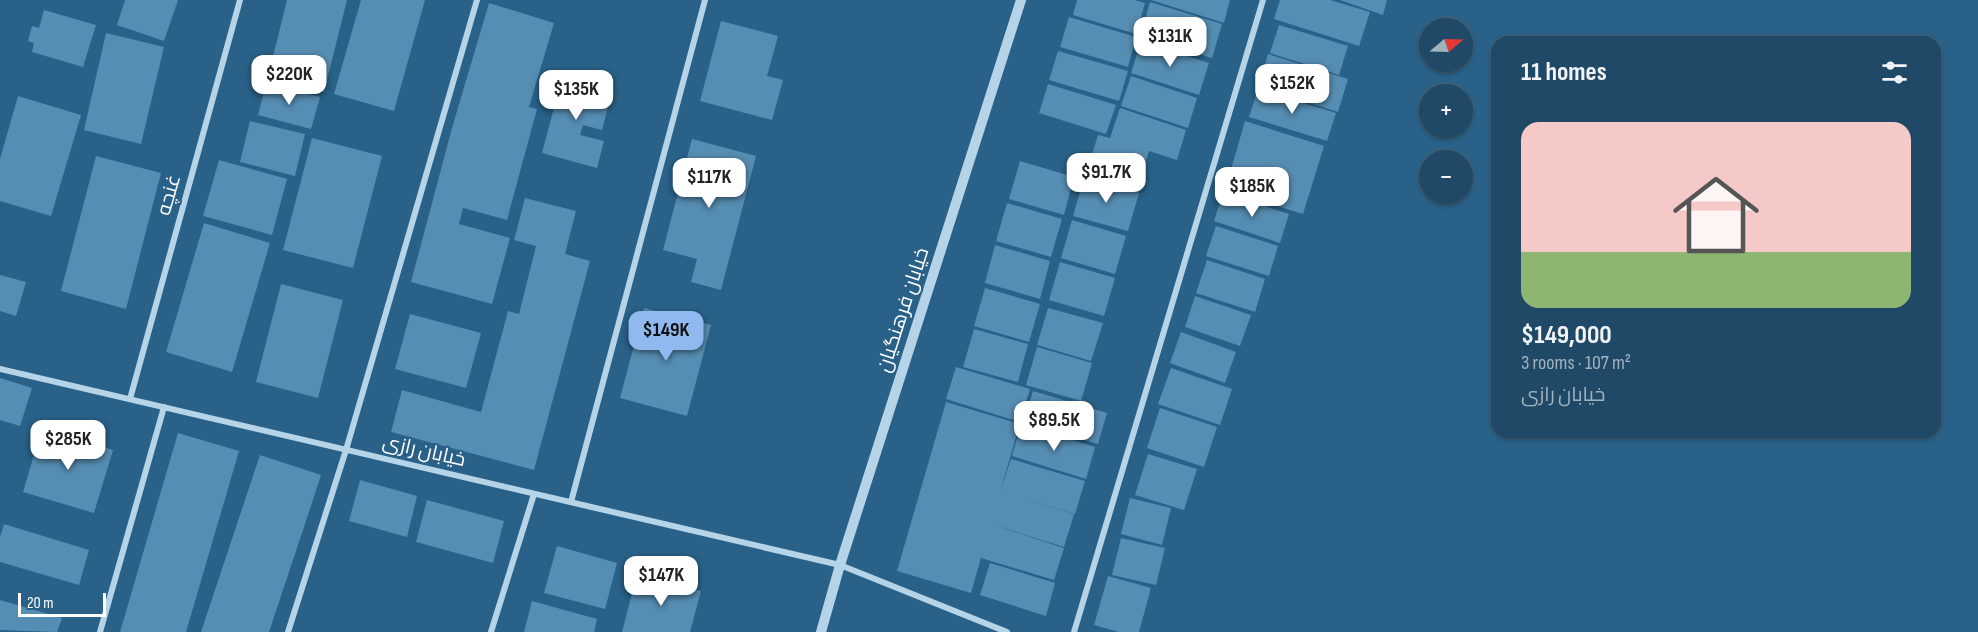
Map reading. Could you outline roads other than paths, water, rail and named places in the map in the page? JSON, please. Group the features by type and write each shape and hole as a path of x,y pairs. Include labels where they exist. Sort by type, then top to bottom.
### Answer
{"street":[{"name":"غنچه","path":"130,399 240,0"},
{"path":"288,632 346,450 477,0"},
{"path":"571,502 705,0"},
{"name":"خیابان فرهنگیان","path":"821,632 840,566 1022,0"},
{"path":"1074,632 1263,0"},
{"name":"خیابان رازی","path":"0,369 840,566 1007,632"},
{"path":"100,632 164,407"},
{"path":"491,632 534,494"}]}
